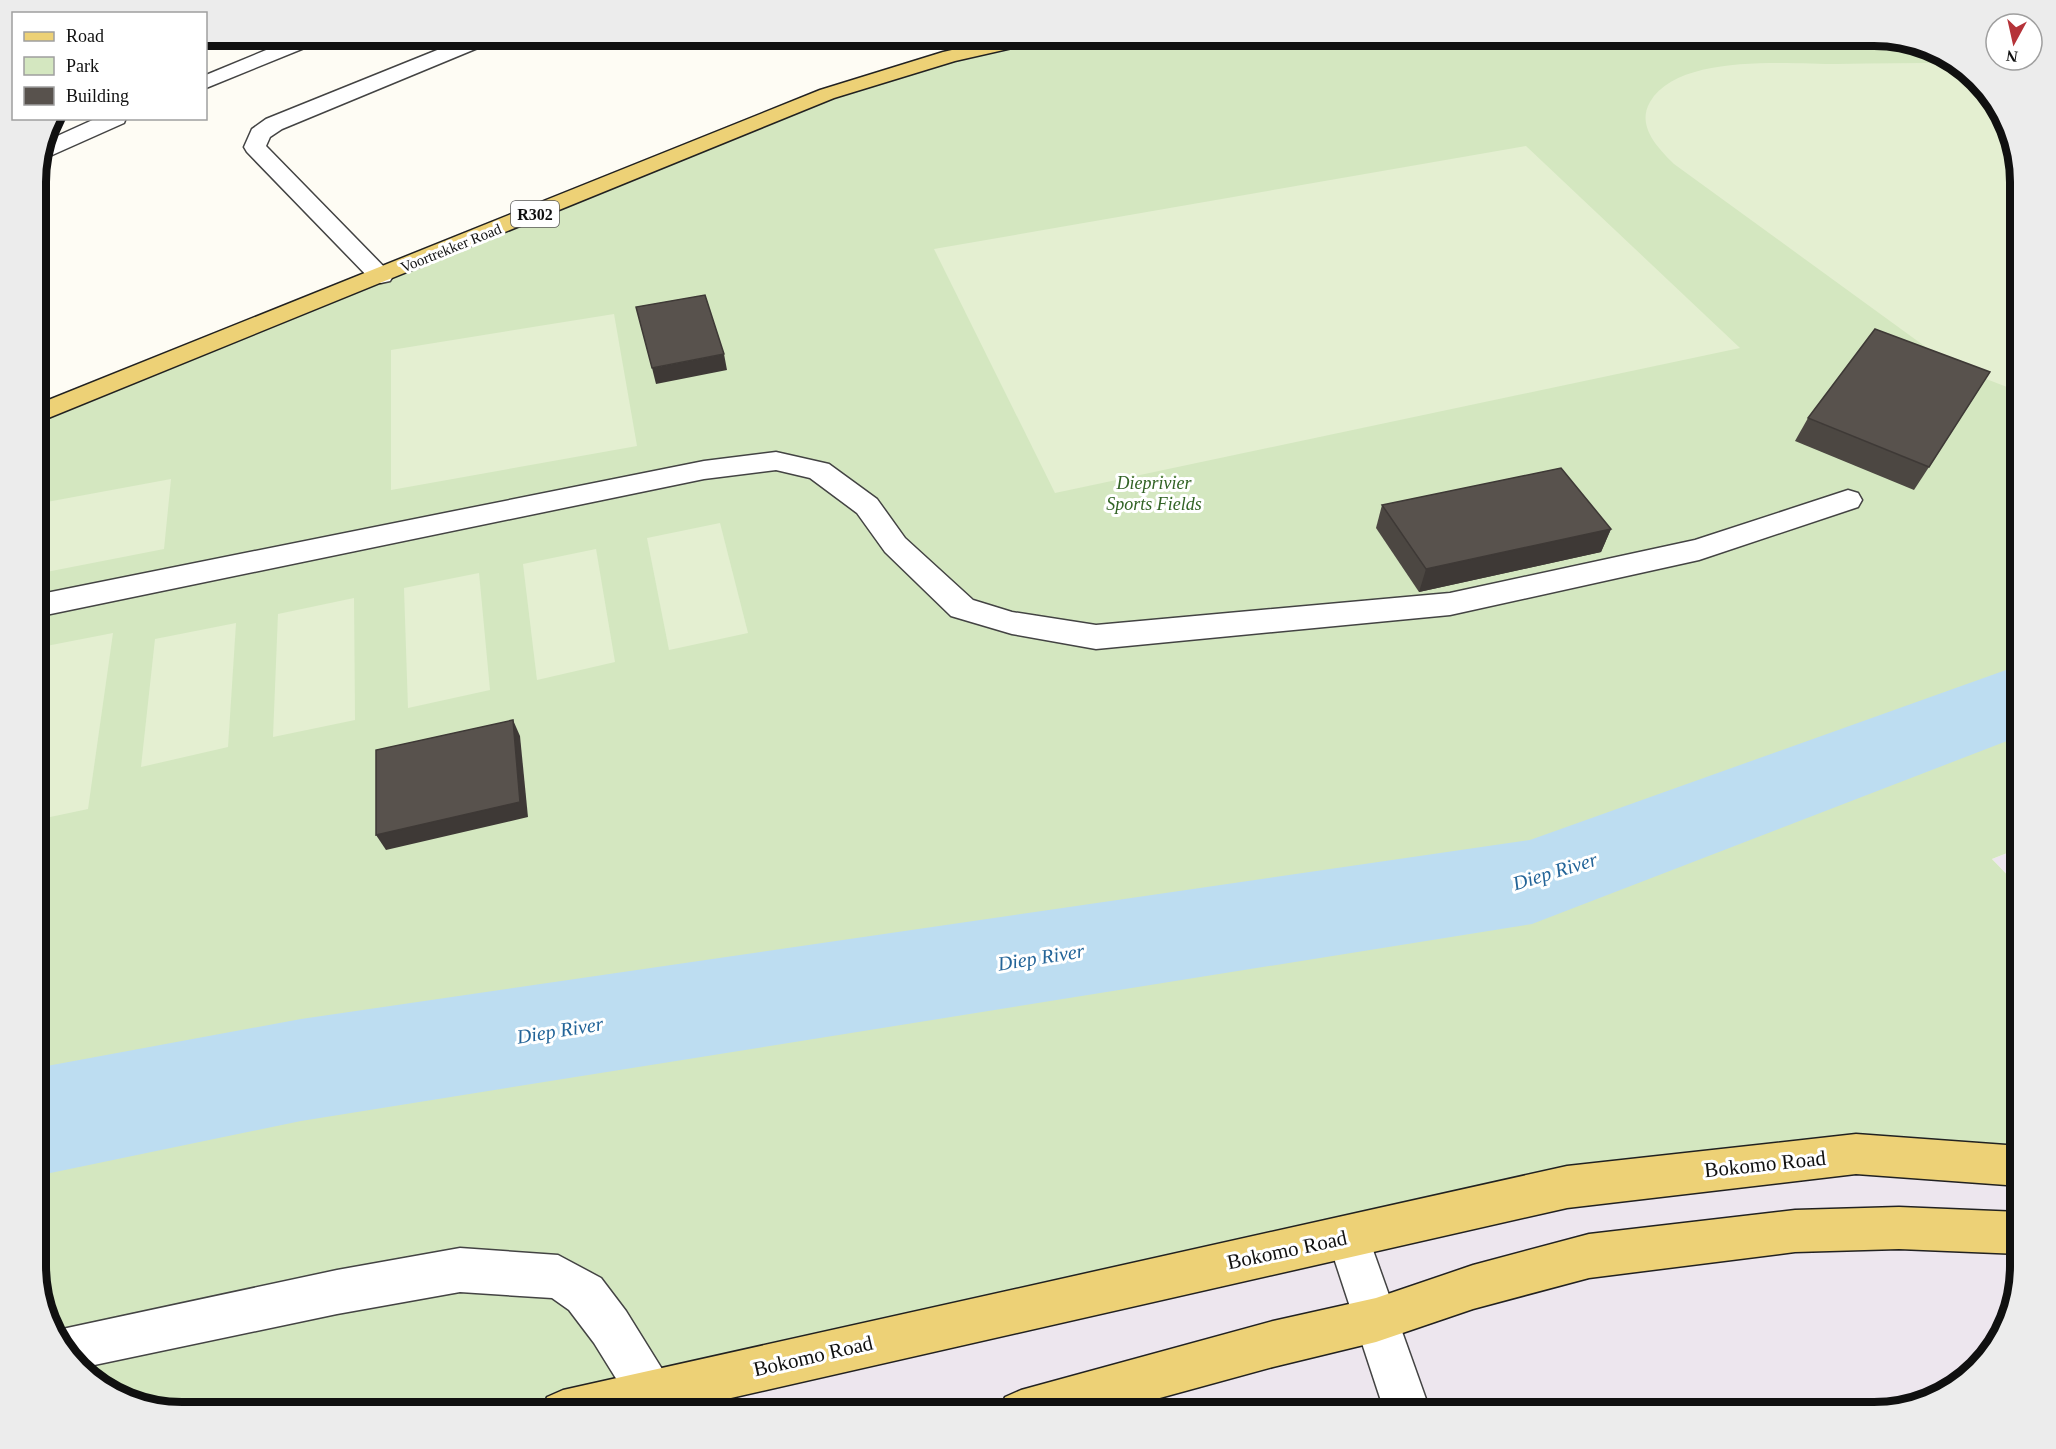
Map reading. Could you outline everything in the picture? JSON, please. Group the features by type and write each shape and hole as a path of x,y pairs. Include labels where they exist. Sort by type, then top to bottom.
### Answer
{"main road":[{"name":"Voortrekker Road","path":"47,411 827,94 950,56 996,46"},
{"name":"Bokomo Road","path":"616,1402 1567,1187 1856,1154 2010,1165"},
{"path":"1061,1402 1273,1344 1376,1320 1473,1287 1589,1256 1794,1231 1899,1228 2010,1233"}],"street":[{"path":"207,82 293,46"},
{"path":"381,276 255,147 260,135 274,124 465,46"},
{"path":"52,145 88,124 107,120"},
{"path":"47,604 704,470 776,462 819,471 867,506 895,545 962,608 1012,623 1096,637 1450,604 1699,550 1848,500"},
{"path":"1348,1237 1404,1402"},
{"path":"72,1346 337,1292 460,1270 558,1277 585,1293 610,1327 651,1393"}],"shaded area":[{"path":"2010,852 2010,878 1992,859"},
{"path":"2010,1166 2010,1267 2007,1293 1996,1327 1970,1363 1934,1389 1892,1401 612,1402 1567,1187"}],"green space":[{"name":"Dieprivier Sports Fields","path":"1004,46 1874,46 1900,49 1934,60 1970,86 1996,122 2007,156 2010,182 2010,852 1992,859 2010,878 2010,1166 1762,1163 616,1402 173,1402 156,1400 130,1392 114,1384 86,1363 69,1342 57,1319 51,1302 47,1276 47,411 827,94"},
{"path":"1939,63 1970,86 1996,122 2007,156 2010,182 2010,388 1968,372 1934,353 1674,164 1656,144 1647,128 1646,111 1650,102 1664,86 1684,75 1709,68 1736,65"},
{"path":"1526,146 1740,348 1055,493 934,249"},
{"path":"614,314 637,446 391,490 391,350"},
{"path":"171,479 164,549 47,572 47,502"},
{"path":"720,523 748,633 669,650 647,538"},
{"path":"596,549 615,662 537,680 523,564"},
{"path":"479,573 490,690 408,708 404,588"},
{"path":"354,598 355,720 273,737 278,614"},
{"path":"236,623 228,747 141,767 155,639"},
{"path":"113,633 88,809 47,818 47,646"}],"building":[{"path":"705,295 724,354 652,368 636,307"},
{"path":"1875,329 1990,372 1929,467 1808,418"},
{"path":"1561,468 1611,529 1426,569 1382,505"},
{"path":"513,720 520,802 376,835 376,750"}],"waterway":[{"name":"Diep River","path":"47,1120 301,1070 1532,882 2010,703"}]}
